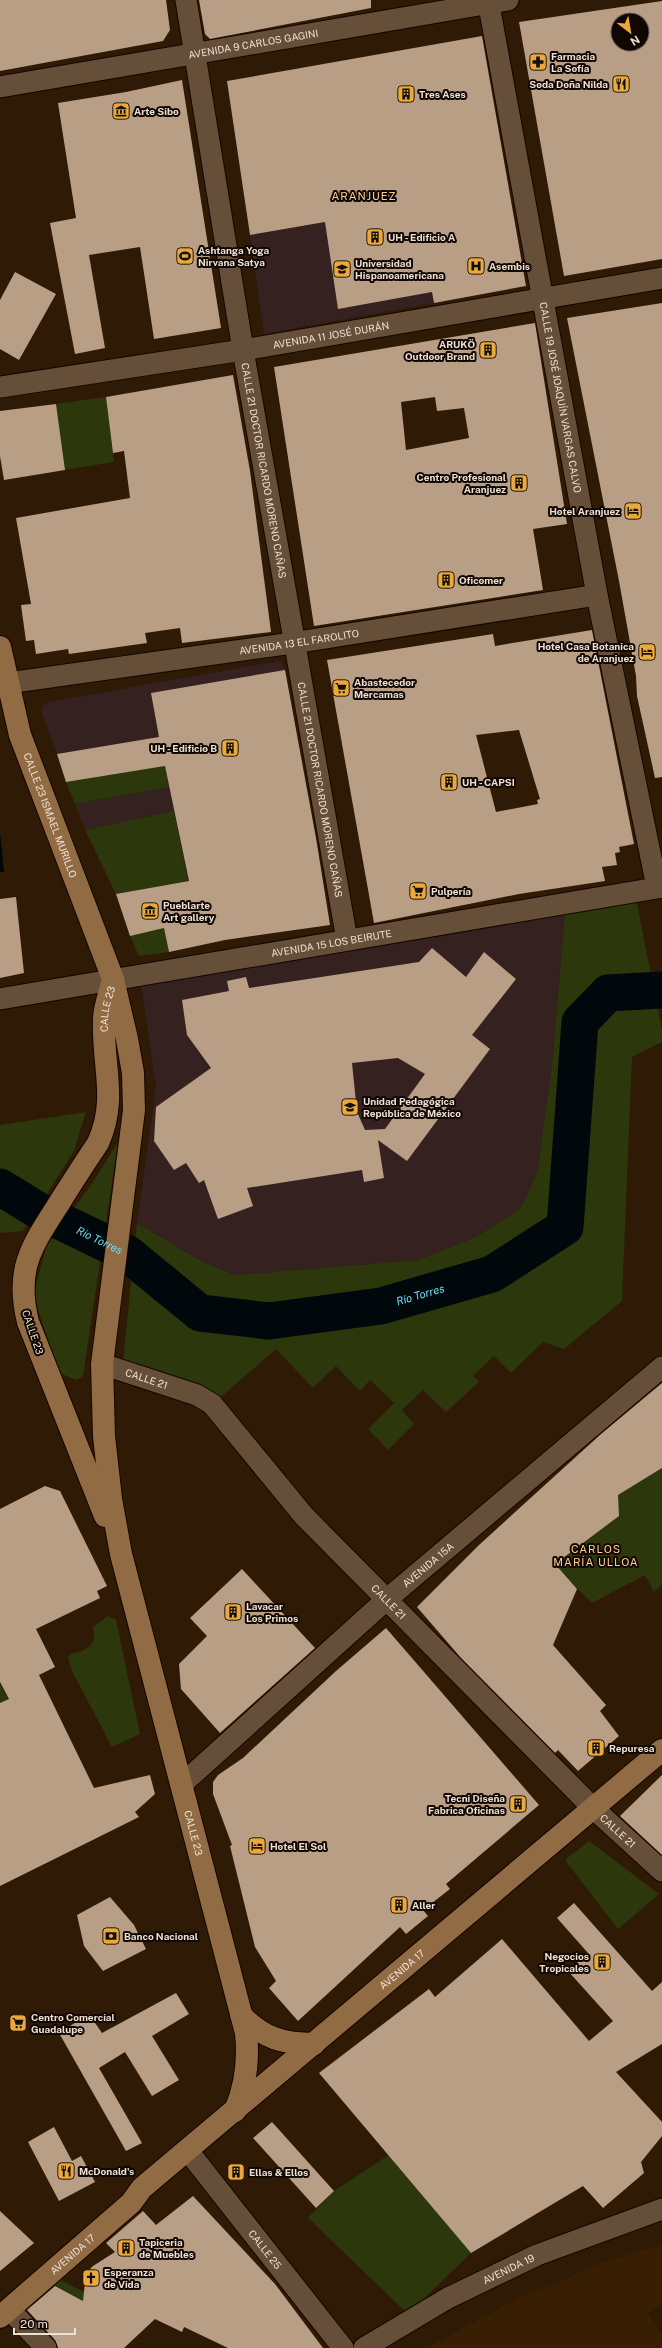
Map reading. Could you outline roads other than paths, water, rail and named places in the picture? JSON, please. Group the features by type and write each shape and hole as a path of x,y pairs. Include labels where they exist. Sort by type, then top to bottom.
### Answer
{"main road":[{"name":"CALLE 23 ISMAEL MURILLO","path":"0,647 3,683 20,735 113,979"},
{"name":"CALLE 23","path":"113,979 104,1018 109,1113 98,1143 32,1244 25,1266 22,1290 28,1322 121,1554"},
{"name":"CALLE 23","path":"113,979 133,1073 134,1110 103,1361 104,1436 110,1499 121,1554 174,1750 181,1785 246,2033 248,2067 243,2091 235,2111"},
{"name":"AVENIDA 17","path":"3,2309 131,2203 142,2188 188,2151 662,1750"},
{"path":"241,2014 258,2031 279,2042 314,2044"}],"street":[{"name":"CALLE 21 DOCTOR RICARDO MORENO CAÑAS","path":"186,0 243,350 293,642 347,940"},
{"name":"AVENIDA 9 CARLOS GAGINI","path":"0,87 194,55 494,1"},
{"name":"CALLE 19 JOSÉ JOAQUÍN VARGAS CALVO","path":"494,1 542,299 597,595 660,887"},
{"name":"AVENIDA 11 JOSÉ DURÁN","path":"0,387 243,350 662,278"},
{"name":"AVENIDA 13 EL FAROLITO","path":"3,683 293,642 597,595"},
{"name":"AVENIDA 15 LOS BEIRUTE","path":"0,998 660,887"},
{"name":"CALLE 21","path":"103,1361 197,1394 212,1404 304,1516 593,1808 662,1871"},
{"name":"AVENIDA 15A","path":"181,1785 386,1600 662,1367"},
{"name":"CALLE 25","path":"188,2151 343,2348"},
{"name":"AVENIDA 19","path":"364,2348 448,2298 537,2255 662,2209"},
{"path":"3,2309 46,2348"}],"waterway":[{"name":"Río Torres","path":"0,1187 39,1211 128,1254 200,1313 269,1321 381,1306 492,1274 565,1227 580,1022 608,993 662,990"}],"place":[{"name":"Farmacia La Sofía","path":"538,62"},
{"name":"Soda Doña Nilda","path":"621,84"},
{"name":"Tres Ases","path":"406,94"},
{"name":"Arte Sibo","path":"121,111"},
{"name":"UH - Edificio A","path":"375,237"},
{"name":"Ashtanga Yoga Nirvana Satya","path":"185,256"},
{"name":"Asembis","path":"476,266"},
{"name":"Universidad Hispanoamericana","path":"342,269"},
{"name":"ARUKÖ Outdoor Brand","path":"488,350"},
{"name":"Centro Profesional Aranjuez","path":"519,483"},
{"name":"Hotel Aranjuez","path":"633,511"},
{"name":"Oficomer","path":"446,580"},
{"name":"Hotel Casa Botanica de Aranjuez","path":"647,652"},
{"name":"Abastecedor Mercamas","path":"341,688"},
{"name":"UH - Edificio B","path":"230,748"},
{"name":"UH - CAPSI","path":"449,782"},
{"name":"Pulpería","path":"418,891"},
{"name":"Pueblarte Art gallery","path":"150,911"},
{"name":"Unidad Pedagógica República de México","path":"350,1107"},
{"name":"Lavacar Los Primos","path":"233,1612"},
{"name":"Repuresa","path":"596,1748"},
{"name":"Tecni Diseña Fabrica Oficinas","path":"518,1804"},
{"name":"Hotel El Sol","path":"257,1846"},
{"name":"Aller","path":"399,1905"},
{"name":"Banco Nacional","path":"111,1936"},
{"name":"Negocios Tropicales","path":"602,1962"},
{"name":"Centro Comercial Guadalupe","path":"18,2023"},
{"name":"McDonald's","path":"66,2171"},
{"name":"Ellas & Ellos","path":"236,2172"},
{"name":"Tapiceria de Muebles","path":"126,2248"},
{"name":"Esperanza de Vida","path":"91,2278"}],"district":[{"name":"ARANJUEZ","path":"364,196"},
{"name":"CARLOS MARÍA ULLOA","path":"596,1555"}]}
